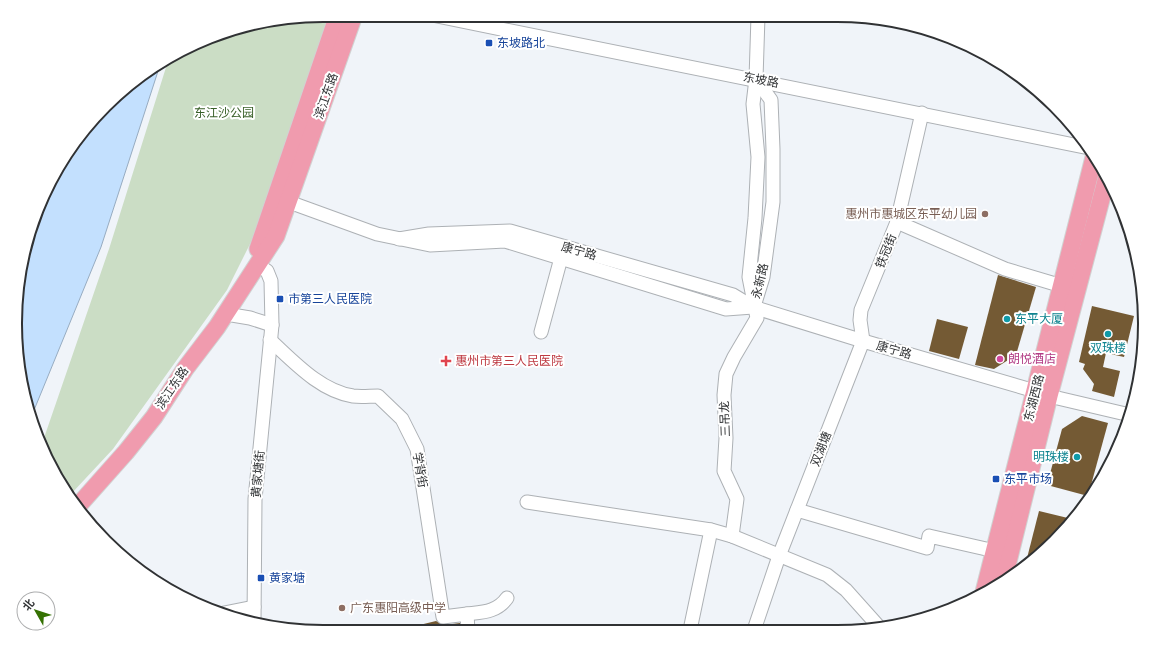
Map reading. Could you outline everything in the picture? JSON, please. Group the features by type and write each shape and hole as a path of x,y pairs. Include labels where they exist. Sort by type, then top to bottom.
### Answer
{"main road":[{"name":"滨江东路","path":"258,264 256,254 336,22"},
{"name":"滨江东路","path":"81,503 126,452 154,417 185,368 226,314 276,236 352,22"},
{"name":"东湖西路","path":"1005,573 1042,393 1062,286 1092,164"},
{"name":"东湖西路","path":"986,586 1105,185"}],"street":[{"name":"东坡路","path":"467,22 756,79 1080,146"},
{"name":"永新路","path":"753,306 749,277 755,218 758,157 753,104 756,79 758,22"},
{"name":"永新路","path":"753,306 763,277 773,202 773,149 770,100 756,79"},
{"name":"铁冠街","path":"863,341 860,320 861,310 897,222 922,113"},
{"name":"康宁路","path":"289,202 377,234 399,239 430,245 505,241 726,309 753,306"},
{"path":"897,222 1005,269 1062,286"},
{"name":"康宁路","path":"399,239 430,234 510,231 733,295 753,306 863,341 1042,393 1124,414"},
{"path":"541,332 561,258"},
{"name":"黄家塘街","path":"254,617 255,499 272,325 271,281 267,270 258,264"},
{"name":"三吊龙","path":"732,536 737,499 724,471 726,438 724,395 726,374 731,362 757,318 753,306"},
{"path":"226,314 250,318 272,325"},
{"name":"学背街","path":"270,340 301,368 327,386 352,396 378,396 402,419 417,449 442,616 467,614"},
{"name":"双湖塘","path":"756,625 779,556 863,341"},
{"path":"527,502 711,530 732,536 832,578 846,590 875,622"},
{"path":"797,510 927,548 929,536 995,551"},
{"path":"691,625 711,530"},
{"path":"468,625 467,614 493,610 502,605 507,598"},
{"path":"235,612 254,607"}],"green space":[{"name":"东江沙公园","path":"330,22 254,236 227,290 113,449 73,491 53,457 45,438 45,435 109,249 166,66 208,45 245,32 284,25"}],"water":[{"path":"158,72 101,247 34,409 25,363 22,324 28,265 32,245 38,227 53,190 62,173 84,140 110,110 140,84"}],"building":[{"name":"东平大厦","path":"998,275 1036,287 1016,355 994,369 975,365"},
{"name":"双珠楼","path":"1092,306 1134,316 1124,357 1106,353 1103,367 1120,371 1114,397 1092,391 1094,384 1083,369 1085,364 1079,362"},
{"path":"937,319 968,327 959,359 929,351"},
{"name":"明珠楼","path":"1082,416 1108,423 1091,485 1084,495 1047,485 1062,429"},
{"path":"1039,511 1067,518 1050,537 1027,557"},
{"path":"436,621 444,625 419,625"},
{"path":"460,623 460,625 444,625"}],"place":[{"name":"东坡路北","path":"489,43"},
{"name":"惠州市惠城区东平幼儿园","path":"985,214"},
{"name":"市第三人民医院","path":"280,299"},
{"name":"东平大厦","path":"1007,319"},
{"name":"双珠楼","path":"1108,334"},
{"name":"朗悦酒店","path":"1000,359"},
{"name":"惠州市第三人民医院","path":"446,361"},
{"name":"明珠楼","path":"1077,457"},
{"name":"东平市场","path":"996,479"},
{"name":"黄家塘","path":"261,578"},
{"name":"广东惠阳高级中学","path":"342,608"}]}
